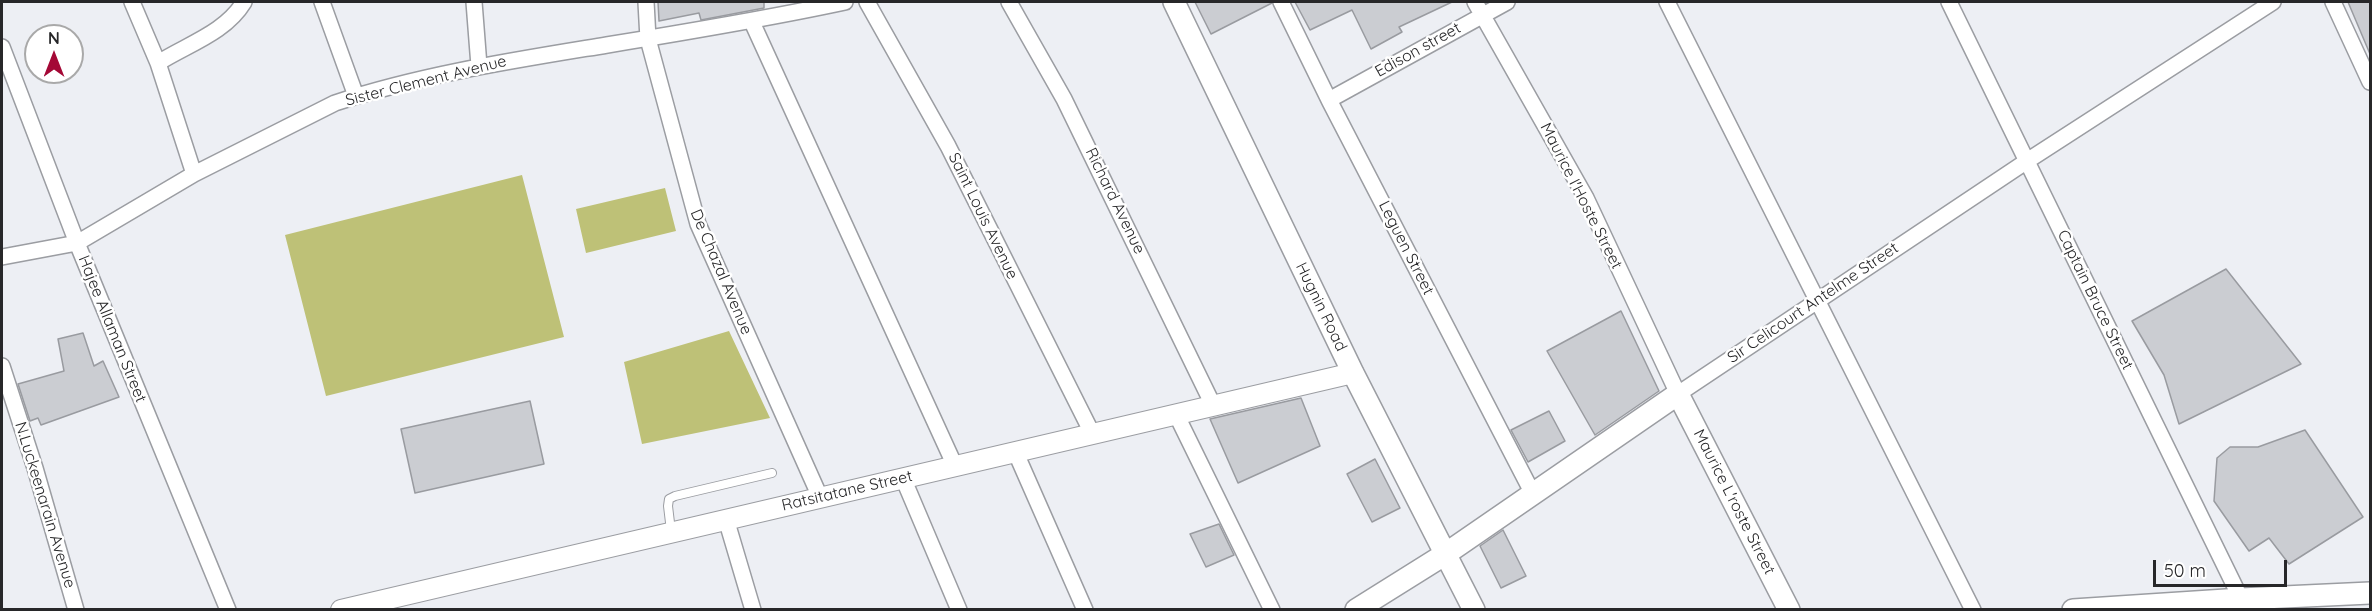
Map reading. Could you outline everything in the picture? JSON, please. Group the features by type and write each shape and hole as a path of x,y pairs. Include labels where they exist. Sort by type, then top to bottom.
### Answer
{"main road":[{"name":"Hugnin Road","path":"1173,2 1353,373 1474,609"},
{"name":"Sir Celicourt Antelme Street","path":"1356,609 1447,553 1678,394"},
{"name":"Maurice L'roste Street","path":"1678,394 1789,609"},
{"path":"2073,609 2370,593"}],"street":[{"path":"132,2 158,63 194,174"},
{"path":"158,63 182,48 210,35 236,15 244,2"},
{"path":"322,2 356,96"},
{"path":"474,2 479,66"},
{"name":"De Chazal Avenue","path":"646,2 648,39 698,224 820,497"},
{"name":"Sister Clement Avenue","path":"2,257 77,243 194,174 335,104 356,96 479,66 752,22 845,2"},
{"name":"Saint Louis Avenue","path":"867,2 948,146 1092,434"},
{"name":"Richard Avenue","path":"1010,2 1064,99 1213,405"},
{"name":"Leguen Street","path":"1281,2 1329,100 1533,494"},
{"name":"Edison street","path":"1329,100 1479,8 1507,2"},
{"path":"1667,2 1973,609"},
{"name":"Captain Bruce Street","path":"1949,2 2241,599"},
{"name":"Sir Celicourt Antelme Street","path":"1678,394 2026,161 2273,2"},
{"path":"2333,2 2370,82"},
{"name":"Maurice I'Hoste Street","path":"1479,8 1586,198 1678,394"},
{"path":"752,22 955,466"},
{"name":"Hajee Allaman Street","path":"2,47 77,243 228,609"},
{"name":"N.Luckeenarain Avenue","path":"2,366 76,609"},
{"name":"Ratsitatane Street","path":"341,609 364,607 671,532 1353,373"},
{"path":"1176,414 1272,609"},
{"path":"1015,451 1085,609"},
{"path":"903,478 959,609"},
{"path":"726,519 753,609"}],"lane":[{"path":"671,532 669,499 772,473"}],"green space":[{"path":"522,175 564,337 326,396 285,235"},
{"path":"665,188 676,231 586,253 576,209"},
{"path":"729,331 770,418 642,444 624,362"}],"building":[{"path":"658,2 764,2 764,8 701,20 699,13 659,21"},
{"path":"1195,2 1271,2 1272,3 1211,34"},
{"path":"1295,2 1452,2 1399,27 1402,32 1371,49 1352,10 1310,30"},
{"path":"2348,2 2370,2 2370,54"},
{"path":"2226,269 2301,364 2179,424 2164,375 2132,321"},
{"path":"1621,311 1659,391 1595,435 1547,351"},
{"path":"83,333 94,366 103,361 119,397 41,425 38,418 30,421 18,384 64,371 58,339"},
{"path":"1301,398 1320,446 1238,483 1210,419"},
{"path":"530,401 544,464 415,493 401,429"},
{"path":"1549,411 1565,441 1528,462 1511,430"},
{"path":"2305,430 2363,517 2289,564 2269,538 2249,551 2214,501 2217,458 2230,447 2258,447"},
{"path":"1375,459 1400,508 1372,522 1347,474"},
{"path":"1219,524 1234,555 1206,567 1190,534"},
{"path":"1503,530 1526,576 1501,588 1480,546"}]}
